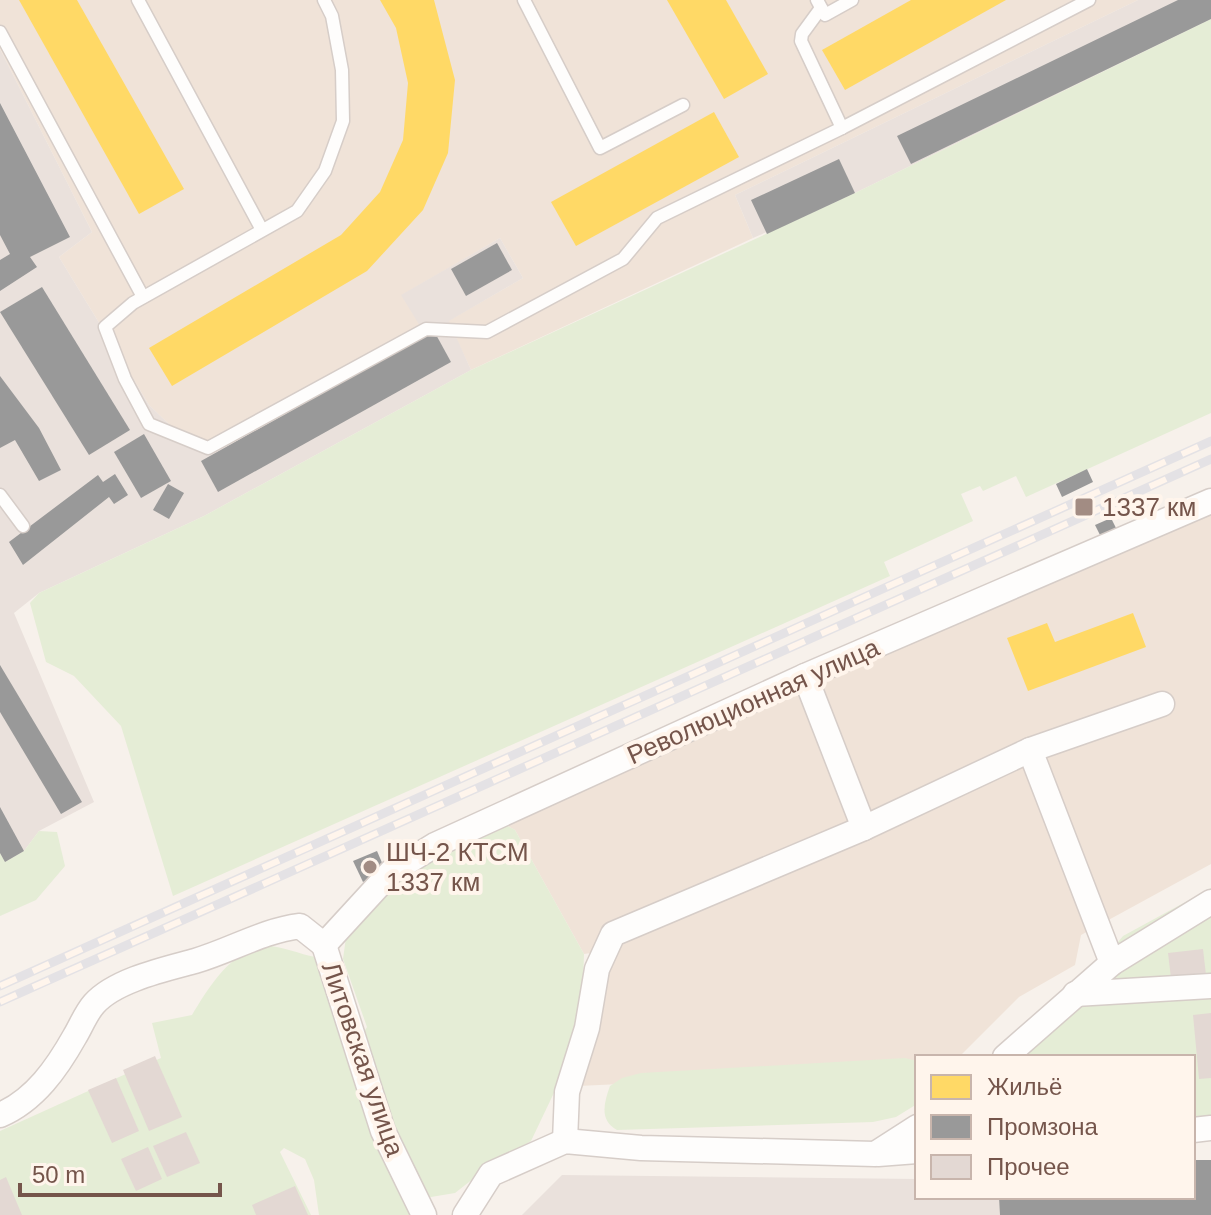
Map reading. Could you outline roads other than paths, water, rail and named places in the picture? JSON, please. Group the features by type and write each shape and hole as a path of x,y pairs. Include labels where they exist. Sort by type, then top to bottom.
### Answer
{"street":[{"name":"Революционная улица","path":"324,945 391,872 435,845 805,676 1211,501"},
{"path":"805,676 864,828"},
{"path":"565,1141 567,1092 587,1028 597,969 613,934 864,828 1030,750 1162,704"},
{"path":"1030,750 1112,963"},
{"path":"1007,1055 1112,963 1211,902"},
{"path":"0,1115 41,1087 64,1056 95,1003 137,978 164,967 196,961 272,930 300,926 324,945"},
{"name":"Литовская улица","path":"324,945 383,1131 424,1215"},
{"path":"1075,994 1211,986"},
{"path":"875,1154 915,1128"},
{"path":"465,1215 491,1174 565,1141 641,1148 875,1154 915,1151"}],"lane":[{"path":"138,0 262,230"},
{"path":"324,0 332,16 342,70 343,121 325,171 297,211 143,297 105,327 125,379 149,424 208,448 426,329 487,332 623,259 657,218 842,128 1089,0"},
{"path":"524,0 600,148 683,105"},
{"path":"819,4 825,15 852,0"},
{"path":"819,4 801,41 842,128"},
{"path":"0,32 143,297"},
{"path":"0,495 23,526"}],"railway":[{"path":"0,986 1211,441"},
{"path":"0,1002 1211,459"}],"place":[{"name":"1337 км","path":"1084,507"},
{"name":"ШЧ-2 КТСМ 1337 км","path":"370,867"}]}
